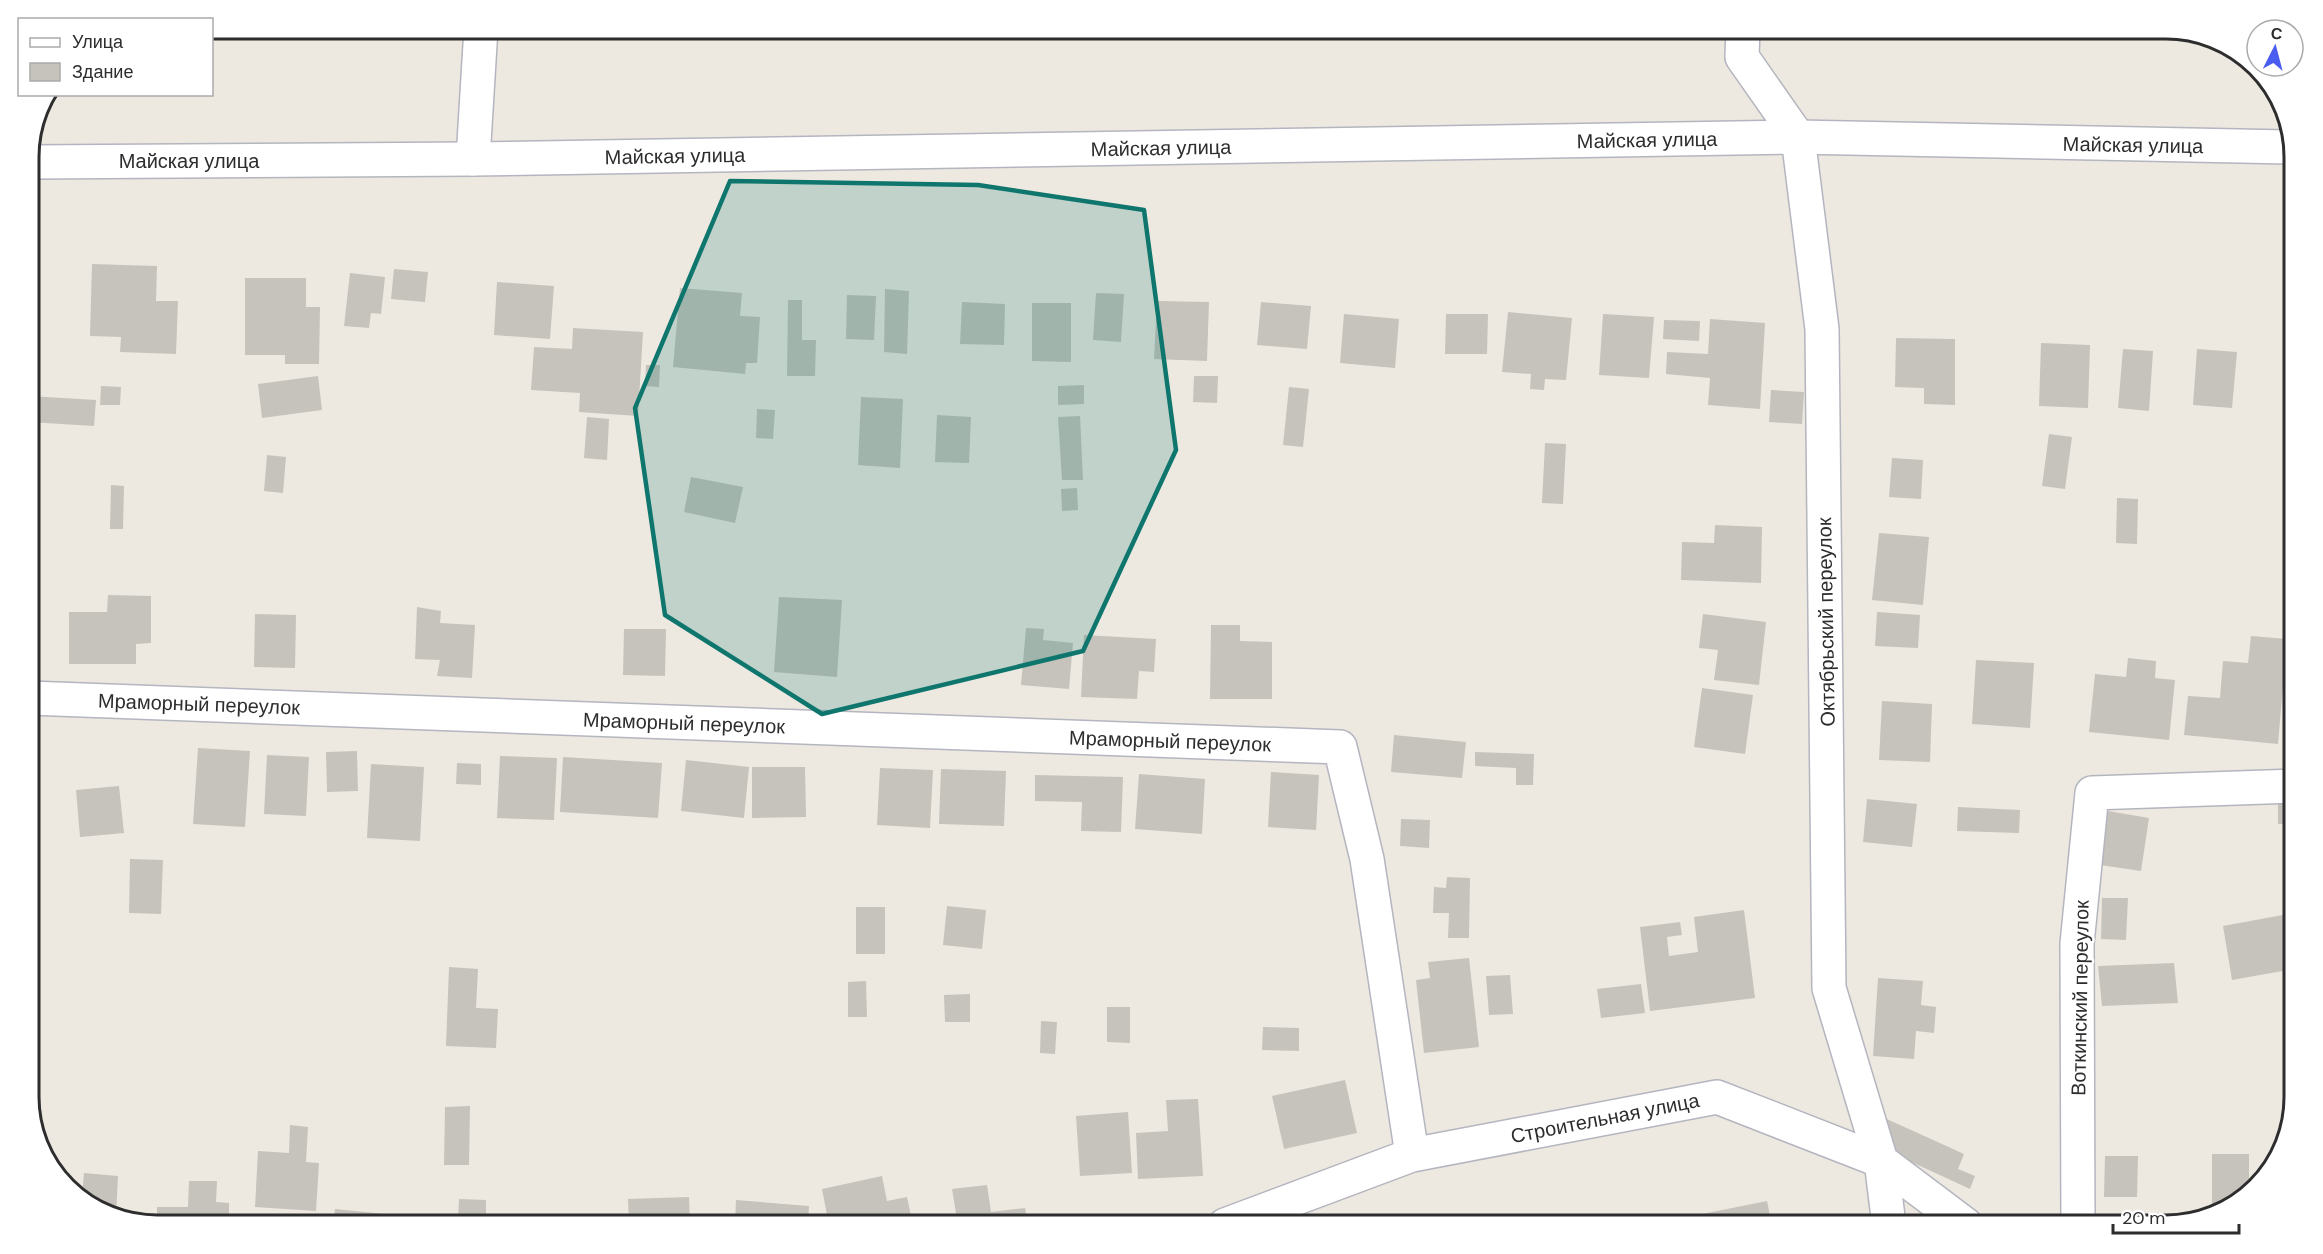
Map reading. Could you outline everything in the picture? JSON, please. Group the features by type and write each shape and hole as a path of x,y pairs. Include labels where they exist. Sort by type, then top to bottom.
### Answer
{"street":[{"path":"473,159 480,39"},
{"name":"Октябрьский переулок","path":"1743,39 1742,57 1798,137 1822,329 1829,988 1881,1161 1888,1215"},
{"name":"Майская улица","path":"39,162 473,159 1798,137 2284,147"},
{"name":"Мраморный переулок","path":"39,698 1340,747 1367,859 1412,1155"},
{"name":"Воткинский переулок","path":"2078,1215 2077,944 2092,793 2284,786"},
{"name":"Строительная улица","path":"1254,1215 1412,1155 1717,1097 1881,1161 1952,1215"}],"highlighted area":[{"path":"730,181 978,185 1144,210 1176,450 1083,651 822,714 665,615 635,408"}],"building":[{"path":"92,264 157,266 156,301 178,301 176,354 120,352 121,337 90,336"},
{"path":"394,269 428,272 425,302 391,299"},
{"path":"350,273 385,277 381,314 371,313 369,328 344,326"},
{"path":"245,278 306,278 306,307 320,307 319,364 285,364 285,355 245,355"},
{"path":"497,282 554,286 550,339 494,335"},
{"path":"680,288 742,293 740,316 760,317 757,363 746,363 745,374 673,367"},
{"path":"885,289 909,291 907,354 884,352"},
{"path":"1096,293 1124,294 1121,342 1093,340"},
{"path":"847,295 876,296 874,340 846,339"},
{"path":"788,300 802,300 802,340 816,340 815,376 787,376"},
{"path":"1157,301 1209,302 1207,361 1154,359"},
{"path":"962,302 1005,304 1004,345 960,344"},
{"path":"1261,302 1311,306 1307,349 1257,345"},
{"path":"1032,303 1071,303 1071,362 1032,361"},
{"path":"1508,312 1572,318 1566,380 1545,379 1544,390 1530,389 1531,374 1502,372"},
{"path":"1344,314 1399,319 1395,368 1340,363"},
{"path":"1446,314 1488,314 1487,354 1445,354"},
{"path":"1603,314 1654,317 1649,378 1599,375"},
{"path":"1710,319 1765,323 1760,409 1708,405 1710,378 1666,374 1667,352 1708,354"},
{"path":"1664,320 1700,321 1699,341 1663,339"},
{"path":"573,328 643,332 638,416 579,412 580,393 531,390 534,347 572,349"},
{"path":"1896,338 1955,339 1955,405 1924,404 1924,388 1895,387"},
{"path":"2041,343 2090,345 2088,408 2039,406"},
{"path":"2123,349 2153,351 2149,411 2118,408"},
{"path":"2197,349 2237,352 2232,408 2193,405"},
{"path":"646,365 660,365 659,387 645,386"},
{"path":"318,376 322,410 262,418 258,384"},
{"path":"1194,376 1218,376 1217,403 1193,402"},
{"path":"1084,385 1084,404 1058,405 1058,386"},
{"path":"101,386 121,387 120,405 100,405"},
{"path":"1289,387 1309,389 1303,447 1283,445"},
{"path":"1771,390 1804,392 1802,424 1769,422"},
{"path":"39,397 96,400 94,426 39,423"},
{"path":"861,397 903,399 900,468 858,465"},
{"path":"757,409 775,410 773,439 756,438"},
{"path":"937,415 971,417 969,463 935,462"},
{"path":"1080,416 1083,480 1062,480 1058,417"},
{"path":"587,417 609,419 607,460 584,458"},
{"path":"2049,434 2072,437 2065,489 2042,486"},
{"path":"1545,443 1566,444 1563,504 1542,503"},
{"path":"267,455 286,457 283,493 264,491"},
{"path":"1892,458 1923,460 1921,499 1889,497"},
{"path":"691,477 743,487 735,523 684,512"},
{"path":"111,485 124,486 123,529 110,529"},
{"path":"1077,488 1078,510 1062,511 1061,489"},
{"path":"2117,498 2138,499 2137,544 2116,543"},
{"path":"1715,525 1762,527 1761,583 1681,580 1682,542 1714,543"},
{"path":"1879,533 1929,537 1923,605 1872,600"},
{"path":"108,595 151,596 151,643 136,644 136,664 69,664 69,612 107,612"},
{"path":"779,597 842,600 837,677 774,672"},
{"path":"417,607 441,611 440,623 475,625 472,678 437,676 440,660 415,659"},
{"path":"1877,612 1920,615 1918,648 1875,646"},
{"path":"255,614 296,615 295,668 254,667"},
{"path":"1703,614 1766,622 1759,685 1714,680 1718,650 1699,648"},
{"path":"1211,625 1240,625 1240,641 1272,642 1272,699 1210,699"},
{"path":"1026,628 1044,629 1043,640 1073,643 1069,689 1021,685"},
{"path":"624,629 666,629 665,676 623,675"},
{"path":"1084,635 1156,639 1154,672 1139,671 1137,699 1081,697"},
{"path":"2251,636 2284,639 2284,674 2278,744 2184,735 2188,696 2220,698 2223,661 2248,663"},
{"path":"2128,658 2156,661 2155,678 2175,680 2169,740 2089,732 2095,674 2126,677"},
{"path":"1976,660 2034,663 2030,728 1972,724"},
{"path":"1702,688 1753,695 1745,754 1694,747"},
{"path":"1882,701 1932,704 1930,762 1879,760"},
{"path":"1394,735 1466,742 1462,778 1391,772"},
{"path":"198,748 250,751 245,827 193,824"},
{"path":"357,751 358,791 327,792 326,752"},
{"path":"1475,752 1534,754 1533,785 1516,785 1516,768 1475,766"},
{"path":"267,755 309,757 306,816 264,814"},
{"path":"500,756 557,758 554,820 497,818"},
{"path":"563,757 662,763 658,818 560,812"},
{"path":"686,760 749,767 744,818 681,811"},
{"path":"457,763 481,764 481,785 456,784"},
{"path":"371,764 424,767 420,841 367,838"},
{"path":"752,767 805,767 806,817 752,818"},
{"path":"880,768 933,770 930,828 877,825"},
{"path":"941,769 1006,771 1004,826 939,824"},
{"path":"1271,772 1319,775 1316,830 1268,827"},
{"path":"1139,774 1205,779 1202,834 1135,829"},
{"path":"1035,775 1123,777 1121,832 1081,831 1082,802 1035,801"},
{"path":"119,786 124,833 80,837 76,790"},
{"path":"1867,799 1917,804 1912,847 1863,842"},
{"path":"2278,804 2284,804 2284,824 2278,824"},
{"path":"1958,807 2020,810 2019,833 1957,831"},
{"path":"2108,811 2149,818 2141,871 2100,865"},
{"path":"1401,819 1430,820 1429,848 1400,846"},
{"path":"130,859 163,860 161,914 129,913"},
{"path":"1447,877 1470,878 1469,938 1448,938 1449,913 1433,913 1434,887 1446,888"},
{"path":"2102,898 2128,898 2126,940 2101,939"},
{"path":"947,906 986,910 982,949 943,945"},
{"path":"856,907 885,907 885,954 856,954"},
{"path":"1744,910 1755,998 1650,1011 1640,927 1680,922 1682,935 1667,937 1669,956 1698,952 1694,917"},
{"path":"2284,915 2284,971 2232,980 2223,926"},
{"path":"1469,958 1479,1047 1424,1053 1416,980 1430,978 1428,962"},
{"path":"2174,963 2178,1003 2102,1006 2098,966"},
{"path":"449,967 478,969 476,1008 498,1009 496,1048 446,1046"},
{"path":"1510,975 1513,1014 1489,1015 1486,976"},
{"path":"1878,978 1923,981 1921,1005 1936,1007 1934,1033 1916,1031 1914,1059 1873,1056"},
{"path":"866,981 867,1017 848,1017 848,982"},
{"path":"1641,984 1645,1013 1601,1018 1597,989"},
{"path":"970,994 970,1022 945,1022 944,995"},
{"path":"1107,1007 1130,1007 1130,1043 1107,1042"},
{"path":"1041,1021 1057,1022 1055,1054 1040,1053"},
{"path":"1263,1027 1299,1028 1299,1051 1262,1050"},
{"path":"1345,1080 1357,1133 1284,1149 1272,1096"},
{"path":"1198,1099 1203,1176 1138,1179 1136,1133 1168,1131 1166,1100"},
{"path":"470,1106 469,1165 444,1165 445,1107"},
{"path":"1128,1112 1132,1173 1080,1176 1076,1116"},
{"path":"1878,1115 1964,1154 1958,1169 1975,1176 1970,1189 1866,1141"},
{"path":"290,1125 308,1127 306,1162 319,1163 316,1211 255,1207 258,1151 289,1153"},
{"path":"2212,1154 2249,1154 2249,1181 2232,1195 2212,1204"},
{"path":"2105,1156 2138,1156 2137,1197 2104,1197"},
{"path":"84,1173 118,1176 116,1208 105,1203 83,1189"},
{"path":"882,1176 887,1201 907,1197 911,1215 827,1215 822,1189"},
{"path":"189,1181 217,1181 216,1202 229,1203 229,1215 157,1215 157,1207 188,1207"},
{"path":"987,1185 991,1212 1025,1208 1026,1215 956,1215 952,1189"},
{"path":"689,1197 690,1215 629,1215 628,1199"},
{"path":"459,1199 486,1200 486,1215 458,1215"},
{"path":"736,1200 809,1206 809,1215 735,1215"},
{"path":"1767,1201 1770,1215 1697,1215"},
{"path":"335,1209 395,1215 334,1215"}]}
